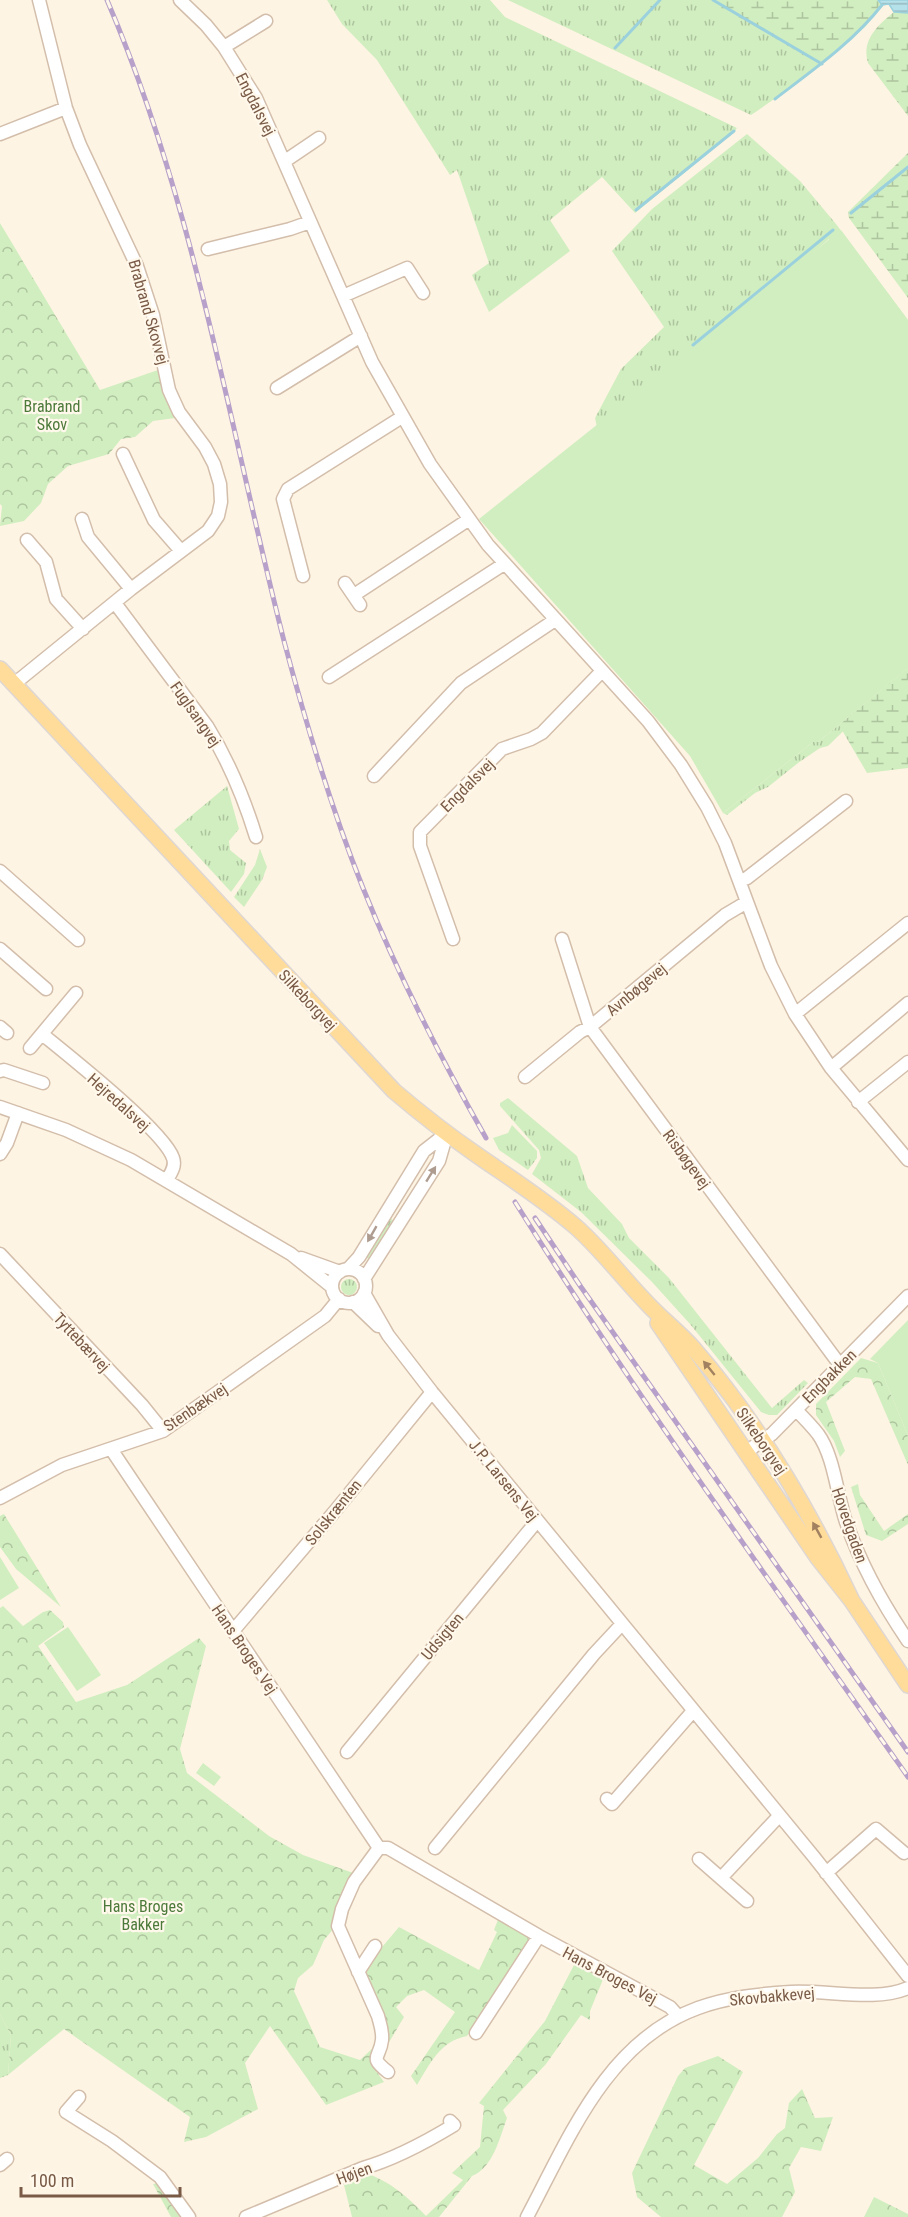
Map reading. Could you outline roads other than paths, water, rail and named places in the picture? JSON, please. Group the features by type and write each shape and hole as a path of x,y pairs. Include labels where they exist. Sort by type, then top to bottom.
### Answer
{"main road":[{"name":"Silkeborgvej","path":"0,669 364,1060 403,1098 447,1133 577,1227 644,1300 691,1346 724,1386 803,1503 829,1550 852,1601"},
{"name":"Silkeborgvej","path":"644,1300 679,1356 818,1558 852,1601 908,1685"}],"street":[{"name":"Brabrand Skovvej","path":"39,0 66,108 80,145 137,266 153,315 170,390 178,412 205,447 220,484 221,502 218,516 208,531 181,551"},
{"name":"Engdalsvej","path":"180,0 206,25 224,47 256,98 361,336 402,417 430,464 468,520 504,564 653,727 681,765 716,825 740,881 771,966 795,1014 831,1068 908,1160"},
{"path":"224,47 266,21"},
{"path":"0,134 66,108"},
{"path":"285,161 320,138"},
{"path":"208,249 310,222"},
{"path":"343,296 407,268 423,293"},
{"path":"277,388 361,336"},
{"path":"303,576 283,499 288,489 402,417"},
{"path":"14,684 181,551 154,520 123,454"},
{"path":"82,519 88,537 131,589"},
{"path":"345,583 357,600 468,520"},
{"path":"27,540 46,562 56,599 83,629"},
{"path":"329,677 504,564"},
{"name":"Fuglsangvej","path":"115,603 207,726 220,747 256,837"},
{"path":"374,776 461,683 555,620"},
{"name":"Engdalsvej","path":"453,939 420,846 420,832 502,749 542,733 602,671"},
{"path":"740,881 747,878 846,801"},
{"path":"0,871 78,940"},
{"name":"Avnbøgevej","path":"525,1077 580,1032 590,1027 725,915 747,902"},
{"path":"795,1014 908,923"},
{"name":"Risbøgevej","path":"562,939 590,1027 840,1365"},
{"path":"0,949 46,989"},
{"path":"30,1048 76,993"},
{"path":"831,1068 908,1003"},
{"name":"Hejredalsvej","path":"42,1034 132,1112 163,1143 174,1161 173,1169 167,1180"},
{"path":"858,1102 908,1062"},
{"path":"0,1071 4,1070 43,1083"},
{"path":"0,1107 96,1143 167,1180 291,1254 332,1287 339,1299 352,1302 364,1293 364,1279 439,1161 447,1133"},
{"path":"0,1154 7,1143 18,1113"},
{"path":"332,1287 334,1278 359,1257 424,1151 447,1133"},
{"name":"Tyttebærvej","path":"0,1254 142,1405 163,1431"},
{"path":"291,1254 359,1273 364,1279"},
{"name":"J.P. Larsens Vej","path":"364,1293 388,1335 432,1392 908,1976"},
{"name":"Engbakken","path":"746,1452 762,1441 796,1410 908,1296"},
{"name":"Stenbækvej","path":"0,1498 62,1465 163,1431 325,1316 339,1299"},
{"name":"J.P. Larsens Vej","path":"352,1302 388,1335"},
{"name":"Solskrænten","path":"233,1631 432,1392"},
{"name":"Hovedgaden","path":"796,1410 818,1434 825,1448 846,1522 863,1566 873,1587 908,1641"},
{"name":"Hans Broges Vej","path":"111,1449 379,1848 388,1848 538,1936 670,2007 678,2016"},
{"name":"Udsigten","path":"346,1752 537,1521"},
{"path":"435,1848 594,1654 621,1625"},
{"path":"607,1799 612,1804 693,1711"},
{"path":"721,1878 779,1816"},
{"path":"826,1873 876,1829 904,1852"},
{"path":"379,1848 354,1882 342,1909 338,1926 382,2031 382,2042 375,2057 377,2063 388,2072"},
{"path":"699,1859 747,1901"},
{"path":"476,2033 538,1936"},
{"path":"358,1972 375,1947"},
{"name":"Skovbakkevej","path":"527,2217 604,2080 644,2038 678,2016 706,2005 745,1996 827,1991 884,1996 908,1989"},
{"path":"79,2097 66,2112 112,2141 160,2177 189,2217"},
{"name":"Højen","path":"246,2217 363,2168 378,2164 425,2142 454,2125 450,2121"}],"water":[{"path":"878,0 908,0 908,13 894,12 889,4 882,5"}],"waterway":[{"path":"615,48 660,0"},
{"path":"713,0 822,64"},
{"path":"775,99 845,44 882,5"},
{"path":"636,210 734,131"},
{"path":"851,213 908,167"},
{"path":"693,345 833,230"}],"railway":[{"path":"107,0 138,78 187,236 284,641 330,797 363,888 405,984 486,1138"},
{"path":"515,1202 658,1420 908,1777"},
{"path":"535,1218 581,1287 908,1752"}],"park label":[{"name":"Brabrand Skov","path":"52,415"},
{"name":"Hans Broges Bakker","path":"143,1915"}]}
